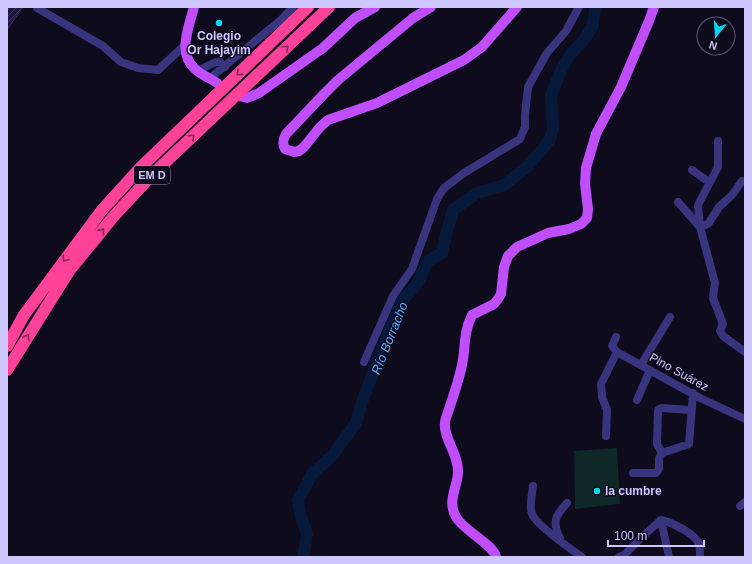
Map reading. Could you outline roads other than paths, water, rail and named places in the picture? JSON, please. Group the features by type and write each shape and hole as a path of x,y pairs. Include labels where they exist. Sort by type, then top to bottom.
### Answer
{"highway":[{"name":"EM D","path":"7,346 24,315 102,210 141,167 308,7"},
{"name":"EM D","path":"7,370 69,271 113,217 153,174 329,7"}],"main road":[{"path":"194,7 185,45 187,60 197,71 213,81"},
{"path":"239,96 247,98 259,93 324,48 355,18 374,7"},
{"path":"431,7 413,18 324,94 286,134 283,140 285,149 294,152 299,151 328,120 377,103 464,60 482,47 517,7"},
{"path":"496,557 495,553 490,547 456,518 452,509 458,473 457,462 446,435 445,423 463,364 465,333 472,315 494,304 498,299 501,294 504,267 508,256 517,247 548,233 569,229 581,224 587,218 588,210 585,184 586,168 592,146 602,122 621,87 654,7"}],"street":[{"path":"213,81 225,67 282,19 293,7"},
{"path":"364,362 393,296 412,269 437,199 444,188 464,173 520,139 525,127 528,87 547,53 566,32 579,7"},
{"path":"37,8 104,46 121,62 138,68 158,70 185,45"},
{"path":"197,71 216,62 220,62 225,67"},
{"path":"718,141 718,167 698,205 700,227 714,283 713,298 723,324 720,331 722,336 745,351"},
{"path":"692,170 709,182"},
{"path":"700,227 708,224 719,207 732,195 742,181"},
{"path":"678,202 700,227"},
{"path":"641,365 670,317"},
{"path":"606,436 607,410 602,398 601,384 617,352 612,346 616,337"},
{"name":"Pino Suárez","path":"617,352 745,419"},
{"path":"637,400 650,370"},
{"path":"633,473 656,473 659,469 659,458 662,453 689,444 693,393"},
{"path":"662,453 657,444 659,409 691,410"},
{"path":"533,486 531,505 532,515 564,544 582,557"},
{"path":"564,544 555,528 555,521 567,503"},
{"path":"661,520 668,522 694,537 699,544 700,557"},
{"path":"619,557 625,554 661,520"},
{"path":"661,520 669,557"}],"waterway":[{"name":"Río Borracho","path":"303,557 307,534 301,517 298,500 312,474 333,455 356,423 364,396 401,302 418,283 428,261 442,253 453,210 477,193 504,185 527,167 550,140 553,128 551,95 561,70 570,55 584,40 593,25 595,7"}],"place":[{"name":"Colegio Or Hajayim","path":"219,23"},
{"name":"la cumbre","path":"597,491"}]}
